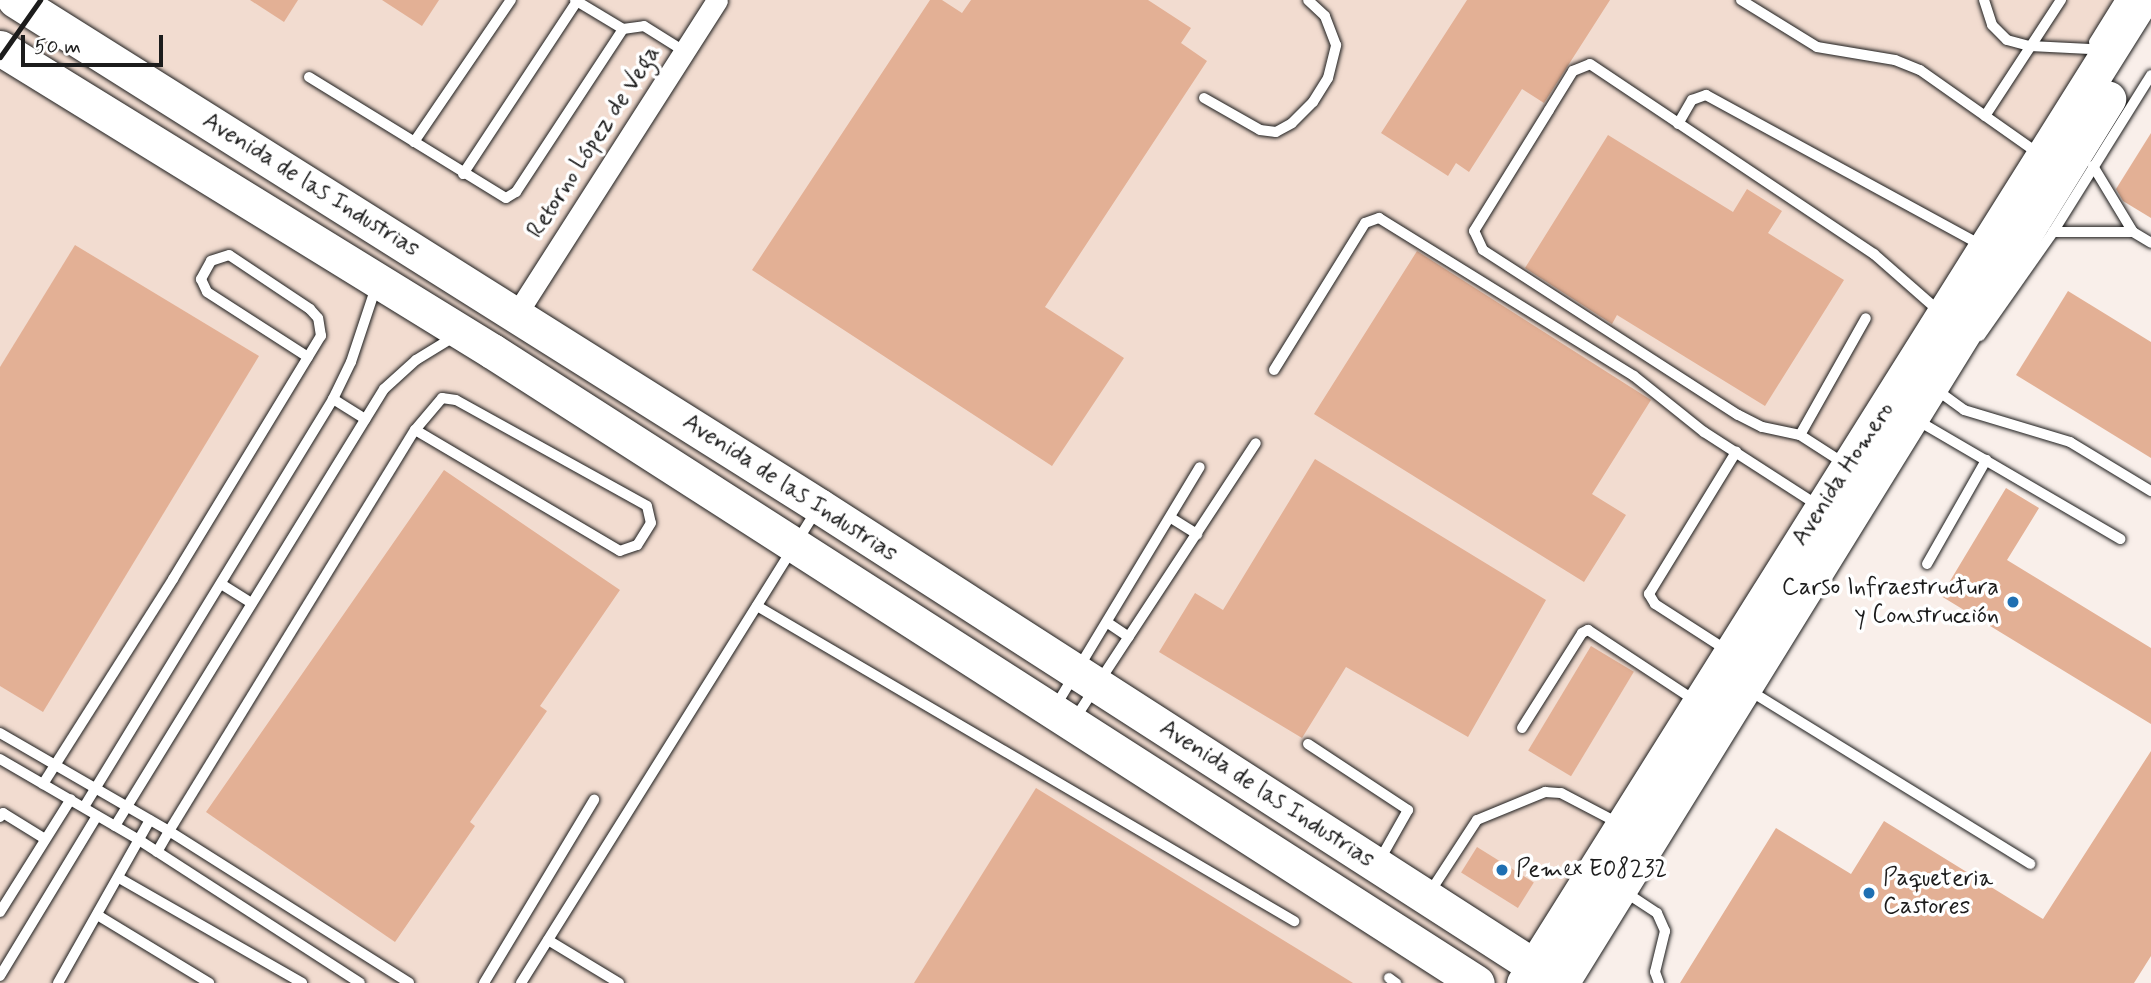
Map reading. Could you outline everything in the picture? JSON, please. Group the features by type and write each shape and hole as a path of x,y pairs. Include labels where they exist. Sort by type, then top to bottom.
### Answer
{"main road":[{"name":"Avenida Homero","path":"1544,979 1620,888 1913,418 1937,350 2141,0"},
{"name":"Avenida de las Industrias","path":"15,7 517,313 1427,897 1544,979"},
{"name":"Avenida Homero","path":"1544,979 1623,826 1848,466 1937,350 2151,27"},
{"name":"Avenida de las Industrias","path":"0,48 492,351 1477,983"},
{"path":"492,351 517,313"}],"street":[{"name":"Retorno López de Vega","path":"517,313 717,0"}],"lane":[{"path":"414,142 511,0"},
{"path":"463,174 576,0 624,29 644,26 684,51"},
{"path":"1204,98 1260,130 1276,132 1292,123 1313,102 1328,78 1336,45 1325,16 1308,0"},
{"path":"1741,0 1817,47 1909,65 2029,147"},
{"path":"1984,0 1999,34 2030,46 2090,49"},
{"path":"1985,116 2061,0"},
{"path":"2083,60 2120,0"},
{"path":"309,77 502,198 511,196 624,29"},
{"path":"1848,466 1800,435 1762,427 1738,415 1490,256 1474,236 1579,66 1590,64 1874,254 1937,350 1964,410 2070,442 2151,491"},
{"path":"1937,350 1984,332 2053,232 2151,75"},
{"path":"1678,124 1692,100 1706,95 1974,236 1963,256 1937,350"},
{"path":"2023,158 2037,135"},
{"path":"2093,166 2133,232 2151,243"},
{"path":"1274,370 1365,223 1379,218 1634,376 1735,452 1822,508"},
{"path":"2053,232 2133,232"},
{"path":"43,783 54,764 308,357 321,336 318,318 310,309 229,255 211,261 201,279 206,292 308,357"},
{"path":"84,807 333,399 351,362 378,281"},
{"path":"1800,435 1866,318"},
{"path":"115,826 365,419 397,374 461,332"},
{"path":"333,399 365,419"},
{"path":"157,852 415,430 435,401 456,400 647,506 651,523 637,545 620,551 415,430"},
{"path":"1913,418 2120,539"},
{"path":"1063,716 1087,678 1129,637 1256,443"},
{"path":"1731,653 1655,604 1649,594 1735,452"},
{"path":"1927,564 1986,460"},
{"path":"1063,716 1087,678 1108,623 1200,467"},
{"path":"521,983 819,506"},
{"path":"1171,518 1197,534"},
{"path":"221,584 251,603"},
{"path":"757,606 1294,921"},
{"path":"1108,623 1129,637"},
{"path":"1522,728 1581,633 1588,630 1699,703"},
{"path":"1745,688 2029,864"},
{"path":"0,733 169,831 409,983"},
{"path":"1308,744 1408,810 1407,820 1377,865"},
{"path":"0,759 139,840 360,983"},
{"path":"1427,897 1476,820 1545,792 1562,793 1623,826"},
{"path":"0,912 71,799"},
{"path":"484,983 594,800"},
{"path":"1,813 45,839"},
{"path":"0,976 97,816"},
{"path":"58,983 99,916 150,820"},
{"path":"119,878 302,983"},
{"path":"1620,888 1657,913 1665,931 1655,972 1659,983"},
{"path":"99,916 209,983"},
{"path":"548,940 619,983"}],"shaded area":[{"path":"0,0 2125,0 1517,983 0,983"}],"building":[{"path":"250,0 298,0 284,22"},
{"path":"382,0 439,0 422,26"},
{"path":"930,0 942,0 962,13 971,0 1148,0 1191,28 1181,43 1207,61 1045,307 1124,358 1052,466 752,270"},
{"path":"1467,0 1610,0 1544,103 1522,89 1469,172 1456,163 1448,176 1381,133"},
{"path":"2151,133 2151,218 2123,201 2116,189"},
{"path":"1608,135 1733,212 1747,189 1782,211 1768,233 1844,280 1765,406 1617,315 1612,324 1525,268"},
{"path":"75,245 259,356 43,712 0,686 0,367"},
{"path":"1417,251 1651,400 1592,494 1626,515 1584,582 1314,414"},
{"path":"2068,291 2151,342 2151,458 2016,375"},
{"path":"1315,459 1546,600 1468,737 1346,667 1302,738 1159,652 1195,593 1223,610"},
{"path":"444,470 620,590 540,706 547,711 470,822 475,826 395,942 206,812"},
{"name":"Carso Infraestructura y Construcción","path":"2006,488 2039,508 2007,560 2151,648 2151,724 1941,596"},
{"path":"1591,646 1634,672 1571,776 1528,751"},
{"name":"Paqueteria Castores","path":"2151,751 2151,956 2134,983 1680,983 1776,828 1851,874 1884,821 2043,919"},
{"path":"1036,788 1353,983 914,983"},
{"path":"1477,847 1534,883 1518,908 1461,872"}],"railway":[{"path":"0,57 40,0"}],"place":[{"name":"Carso Infraestructura y Construcción","path":"2013,602"},
{"name":"Pemex E08232","path":"1502,870"},
{"name":"Paqueteria Castores","path":"1869,893"}]}
